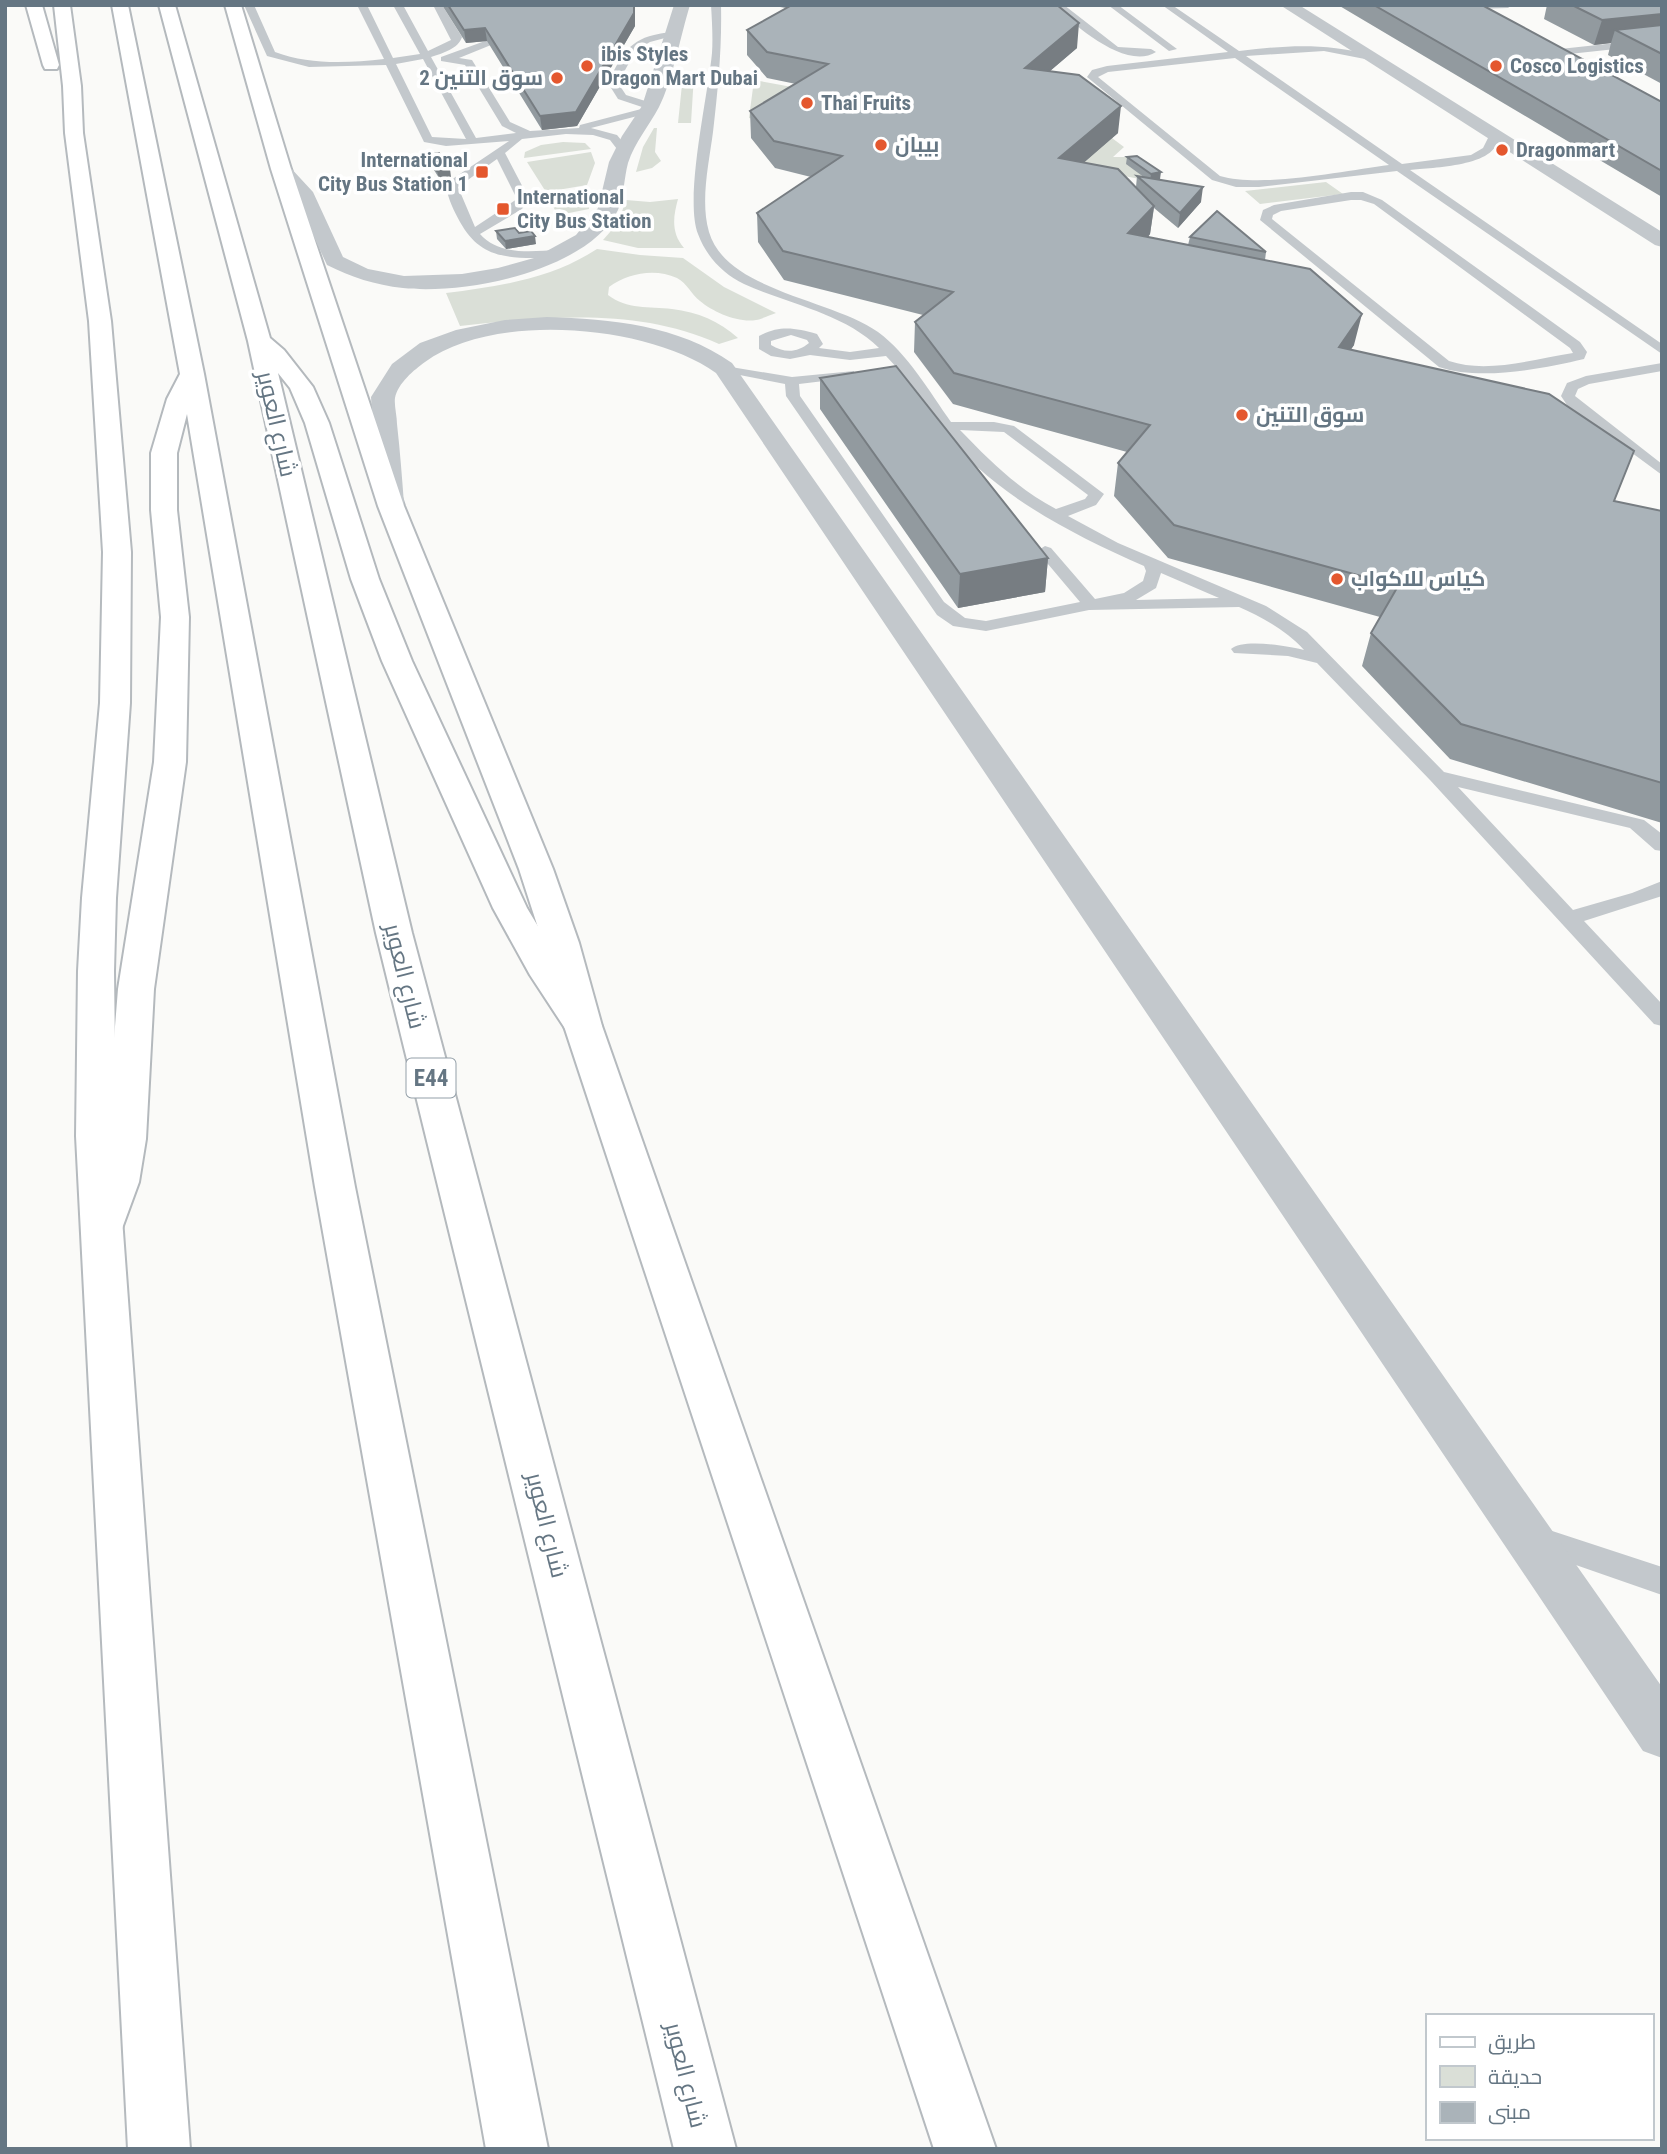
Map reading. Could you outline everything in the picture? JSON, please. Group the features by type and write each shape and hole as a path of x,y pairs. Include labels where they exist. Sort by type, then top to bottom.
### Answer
{"main road":[{"path":"34,5 62,106 74,133"},
{"path":"62,5 72,86 74,133 102,334 117,552 116,703 99,898 96,971 96,1136 159,2149"},
{"path":"120,5 192,374 338,1200 517,2149"},
{"name":"شارع العوير","path":"167,5 258,341 394,933 705,2149"},
{"path":"233,5 281,169 391,506 536,869 561,943 583,1026 965,2149"},
{"path":"258,341 276,355 301,387 317,423 365,579 397,661 510,908 543,966 583,1026"},
{"path":"102,1230 119,1182 126,1139 136,989 170,762 175,617 164,510 164,453 179,399 192,374"}],"street":[{"path":"281,169 303,192 334,261 362,274 404,282 461,280 522,268 558,254 583,239 608,209 614,174 624,150 650,108 682,5"},
{"path":"1288,5 1662,241"},
{"path":"1473,6 1511,26"},
{"path":"1553,49 1582,64"},
{"path":"391,506 383,397 392,377 401,368 437,345 468,334 505,327 609,327 676,342 712,358 724,368 1662,1732"}],"lane":[{"path":"249,5 268,50 277,58 297,64 324,66 399,52 432,64 473,68"},
{"path":"362,5 399,52 432,64 488,43"},
{"path":"398,5 399,52 428,140 444,144 564,131 650,108"},
{"path":"432,64 457,37 436,5"},
{"path":"716,5 717,51 700,192 701,219 706,242 716,258 746,280 841,317 866,330 895,361 947,426 998,477 1052,516 1151,564 1245,603 1282,622 1325,660 1437,776 1662,1018"},
{"path":"1058,5 1115,48 1137,52 1171,49"},
{"path":"1112,5 1171,49 1184,54"},
{"path":"1167,5 1662,350"},
{"path":"1473,6 1508,5"},
{"path":"650,108 621,97 613,88 613,83 632,47 647,40 671,35"},
{"path":"1553,49 1662,41"},
{"path":"1211,45 1224,44"},
{"path":"1370,57 1314,47 1238,54 1184,54 1107,69 1096,72 1092,77 1216,178 1248,184 1479,156 1491,147 1494,136"},
{"path":"445,59 466,61 473,68 506,124 530,135"},
{"path":"432,64 473,142"},
{"path":"564,131 603,133 619,141 624,150"},
{"path":"530,135 499,151 452,186 463,218 479,242 493,250 523,254 558,254"},
{"path":"472,234 518,206 523,199 499,151"},
{"path":"1336,174 1363,196 1378,202 1470,267 1575,345 1580,352 1579,356"},
{"path":"1363,196 1278,208 1267,213 1266,220 1444,364 1462,370 1480,371 1579,356 1605,377"},
{"path":"824,378 807,352 895,361"},
{"path":"724,368 793,381 863,372 845,356"},
{"path":"1662,367 1578,382 1572,386 1568,396 1572,402 1662,471"},
{"path":"793,381 793,396 937,606 950,618 973,626 986,626 1129,597 1144,590 1153,578 1151,564"},
{"path":"947,426 993,426 1009,429 1096,494 1091,502 1052,516"},
{"path":"1045,551 1091,606"},
{"path":"1091,606 1245,603"},
{"path":"1240,649 1288,651 1325,660"},
{"path":"1437,776 1637,824 1662,845"},
{"path":"1569,918 1639,898 1662,888"},
{"path":"1527,1535 1662,1581"}],"green space":[{"path":"683,75 694,75 691,123 678,123"},
{"path":"754,80 803,89 754,119 749,118"},
{"path":"654,128 657,128 655,152 661,161 652,168 636,172 643,147"},
{"path":"1112,138 1124,147 1113,157 1131,157 1150,181 1078,167"},
{"path":"585,143 591,149 524,158 525,152 541,145"},
{"path":"591,152 595,163 587,185 546,192 527,162"},
{"path":"1326,182 1343,194 1260,204 1245,191"},
{"path":"586,189 589,209 564,214 560,209 555,210 547,195"},
{"path":"678,199 674,225 684,248 638,248 603,240 618,223 626,200 650,202"},
{"path":"597,249 683,258 724,287 776,313 749,320 726,316 700,301 677,278 660,273 633,275 609,287 608,295 615,300 699,315 716,322 738,338 719,344 688,332 624,320 559,318 460,326 446,293 524,280 562,268"}],"building":[{"name":"سوق التنين 2","path":"448,5 634,5 634,13 576,112 540,116 485,28 464,30"},
{"name":"سوق التنين","path":"792,5 1057,5 1079,23 1025,68 1079,75 1121,106 1059,158 1118,169 1154,206 1128,233 1310,269 1362,314 1339,347 1549,394 1634,451 1614,501 1662,511 1662,783 1461,724 1371,633 1398,586 1174,525 1118,463 1150,425 954,373 915,322 953,292 783,251 757,213 842,156 774,141 750,111 828,64 767,52 747,30"},
{"path":"1374,5 1482,5 1662,102 1662,171"},
{"path":"1572,5 1662,5 1662,14 1602,20"},
{"path":"1662,25 1662,54 1615,30"},
{"path":"439,153 450,169 437,171 427,155"},
{"path":"1137,156 1161,172 1151,174 1127,157"},
{"path":"1137,176 1203,187 1180,213"},
{"path":"1217,211 1266,252 1190,237"},
{"path":"515,228 519,233 531,231 535,236 505,241 496,231"},
{"path":"896,366 1048,558 960,574 820,378"}],"place":[{"name":"ibis Styles Dragon Mart Dubai","path":"587,66"},
{"name":"Cosco Logistics","path":"1496,66"},
{"name":"سوق التنين 2","path":"557,78"},
{"name":"Thai Fruits","path":"807,103"},
{"name":"بيبان","path":"881,145"},
{"name":"Dragonmart","path":"1502,150"},
{"name":"International City Bus Station 1","path":"482,172"},
{"name":"International City Bus Station","path":"503,209"},
{"name":"سوق التنين","path":"1242,415"},
{"name":"كياس للاكواب","path":"1337,579"}]}
